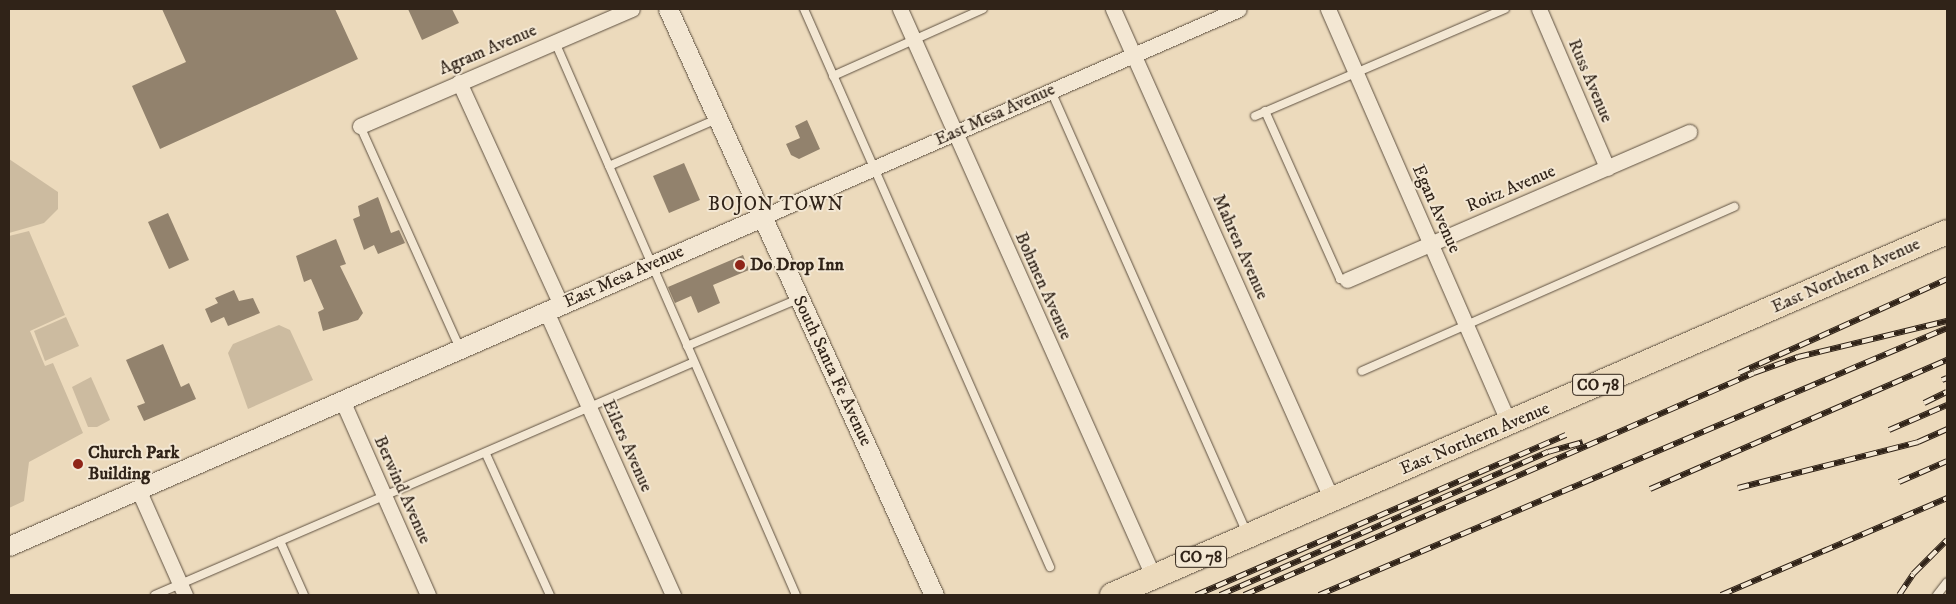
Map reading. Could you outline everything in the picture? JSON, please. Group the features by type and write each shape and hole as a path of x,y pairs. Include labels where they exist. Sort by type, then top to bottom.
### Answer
{"main road":[{"name":"East Northern Avenue","path":"1112,595 1510,424 1947,232"}],"street":[{"name":"Agram Avenue","path":"360,126 632,9"},
{"name":"South Santa Fe Avenue","path":"668,9 934,595"},
{"name":"Bohmen Avenue","path":"900,9 1154,578"},
{"name":"Mahren Avenue","path":"1113,9 1332,500"},
{"name":"East Mesa Avenue","path":"9,546 1239,9"},
{"name":"Egan Avenue","path":"1328,9 1510,424"},
{"name":"Russ Avenue","path":"1539,9 1607,168"},
{"name":"Eilers Avenue","path":"459,82 554,308 590,410 673,595"},
{"name":"Roitz Avenue","path":"1347,280 1689,132"},
{"name":"Berwind Avenue","path":"342,400 428,595"},
{"path":"138,489 183,590"}],"lane":[{"path":"804,9 1050,567"},
{"path":"834,76 983,9"},
{"path":"1255,116 1505,9"},
{"path":"555,42 796,595"},
{"path":"1051,91 1248,536"},
{"path":"1265,111 1340,279 1347,280"},
{"path":"609,166 718,119"},
{"path":"360,126 460,349"},
{"path":"1362,371 1734,207"},
{"path":"687,346 799,299"},
{"path":"155,595 183,590 280,541 590,410 694,362"},
{"path":"486,454 550,595"},
{"path":"280,541 304,595"},
{"path":"1937,595 1947,582"}],"shaded area":[{"path":"9,159 58,192 58,209 44,223 9,233"},
{"path":"29,231 65,315 30,331 45,366 53,363 83,433 29,462 24,501 9,508 9,236"},
{"path":"66,317 79,346 45,361 34,331"},
{"path":"279,325 290,330 313,380 248,409 228,353 233,344"},
{"path":"91,377 110,420 97,427 88,427 72,387"}],"building":[{"path":"162,9 335,9 358,59 160,149 132,86 186,62"},
{"path":"408,9 452,9 459,23 422,40"},
{"path":"807,120 820,149 799,159 791,155 786,144 800,138 795,126"},
{"path":"684,163 700,200 669,213 653,176"},
{"path":"378,197 391,233 399,230 405,243 378,254 374,245 364,250 353,219 360,216 358,206"},
{"path":"168,213 189,260 169,269 148,222"},
{"path":"336,239 346,264 340,266 363,313 358,320 323,331 318,312 324,309 311,279 304,282 296,256"},
{"path":"743,255 749,270 713,285 720,303 698,313 691,296 675,303 668,287"},
{"path":"234,290 239,301 253,298 260,313 228,326 224,317 211,323 205,309 218,303 215,298"},
{"path":"163,344 181,387 189,383 196,399 144,421 137,406 145,403 126,360"},
{"name":"Church Park Building","path":"80,458 83,459 83,469 76,470 73,469 72,462 73,459"}],"railway":[{"path":"1739,373 1947,279"},
{"path":"1244,595 1754,373 1798,357 1947,321"},
{"path":"1319,595 1947,328"},
{"path":"1650,489 1947,360"},
{"path":"1942,380 1947,378"},
{"path":"1924,403 1947,392"},
{"path":"1889,430 1947,405"},
{"path":"1738,488 1918,442 1947,429"},
{"path":"1196,595 1566,435"},
{"path":"1220,595 1548,452 1583,442"},
{"path":"1899,482 1947,461"},
{"path":"1721,595 1947,498"},
{"path":"1899,595 1913,574 1947,540"}],"place":[{"name":"Do Drop Inn","path":"740,265"},
{"name":"Church Park Building","path":"78,464"}],"district":[{"name":"BOJON TOWN","path":"776,205"}]}
